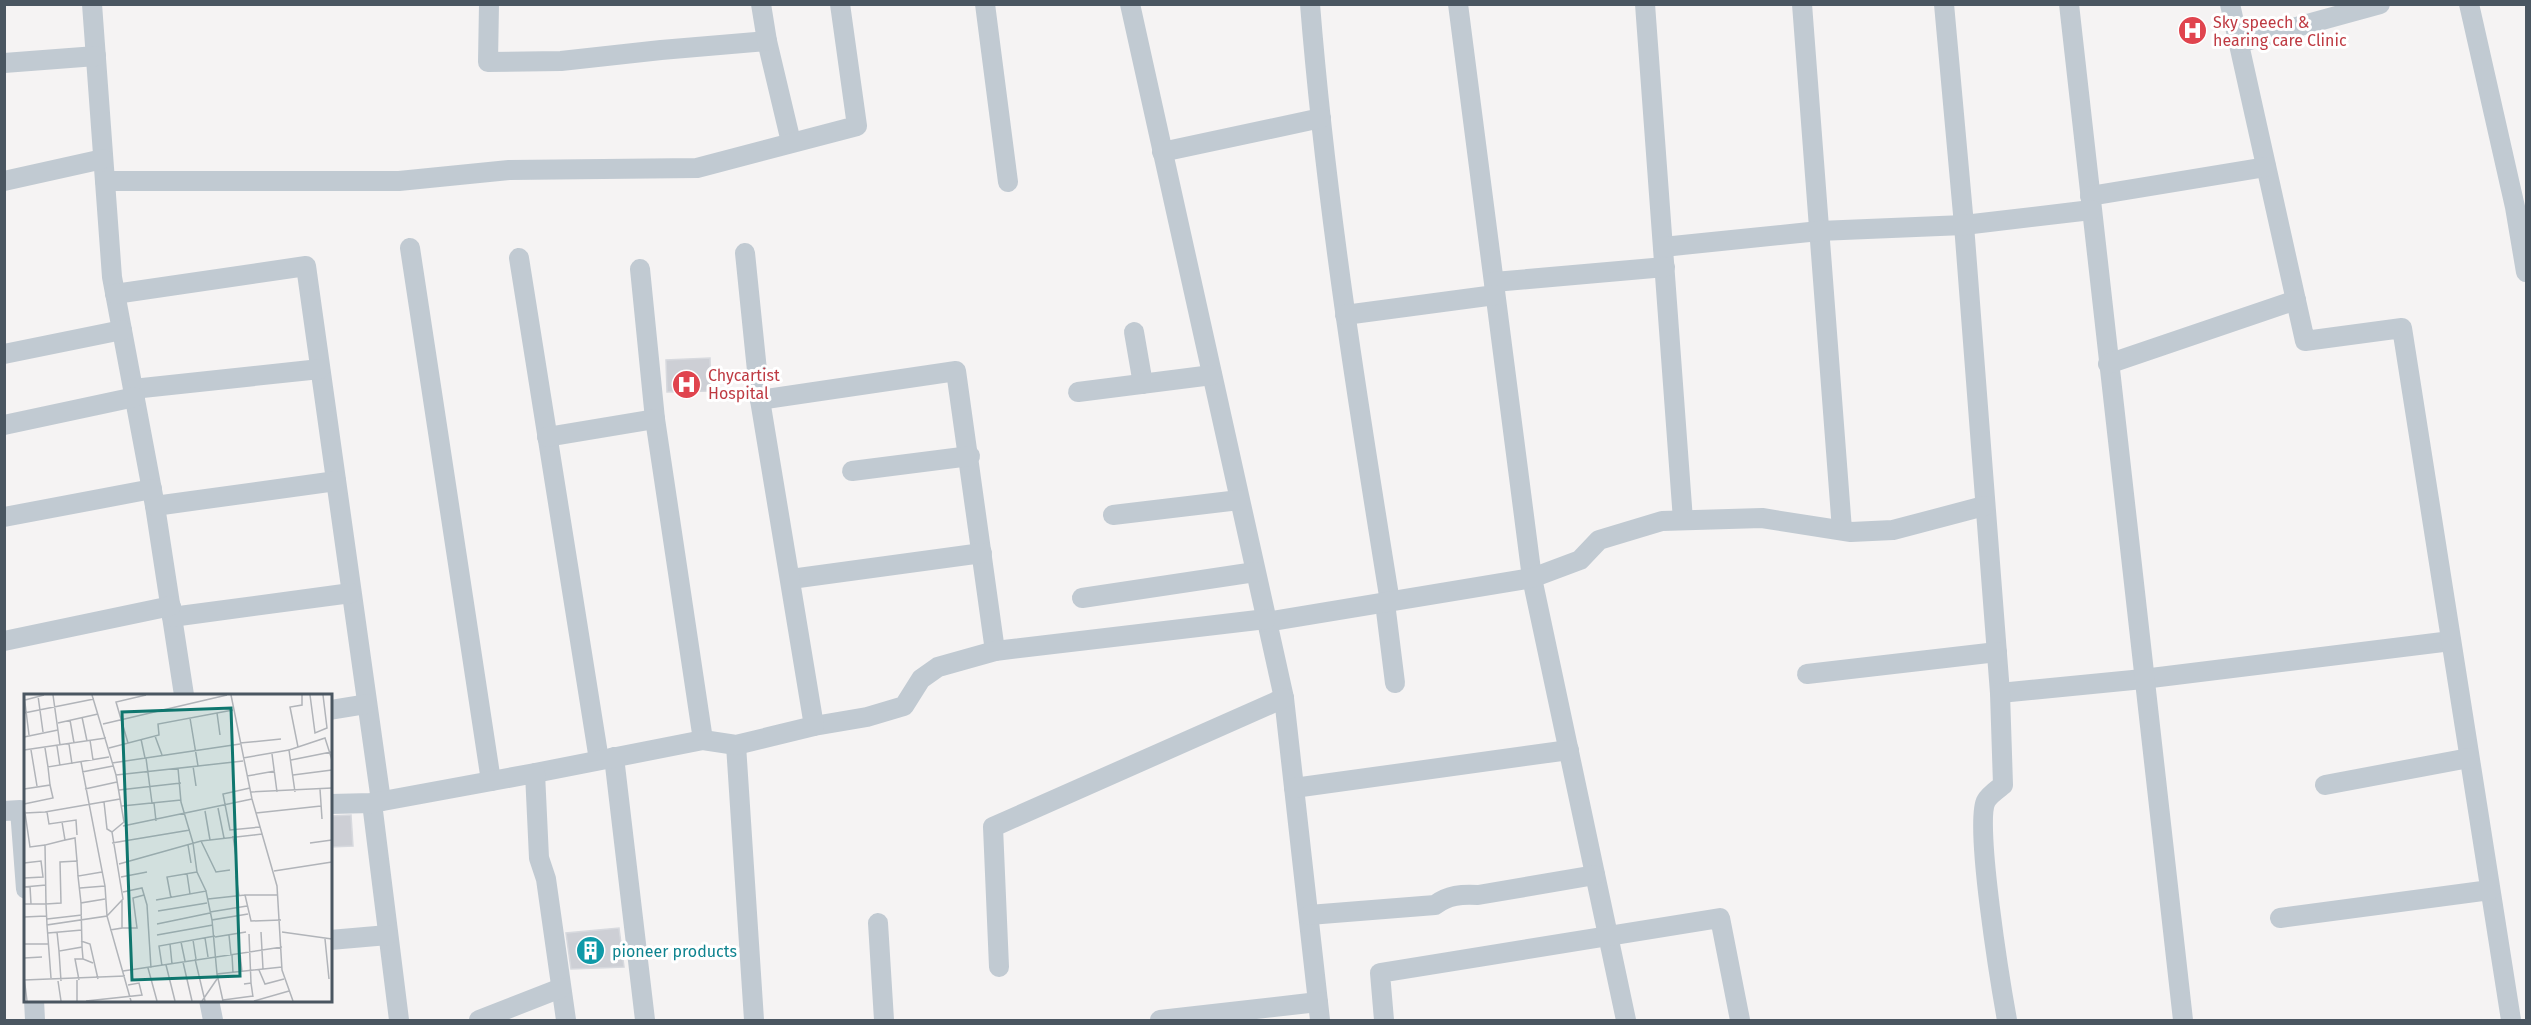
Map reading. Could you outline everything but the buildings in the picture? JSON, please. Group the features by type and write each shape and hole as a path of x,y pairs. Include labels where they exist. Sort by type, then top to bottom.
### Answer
{"street":[{"path":"92,4 115,294 153,497 184,694"},
{"path":"489,4 488,62 561,61 767,41"},
{"path":"760,4 791,142"},
{"path":"105,181 399,181 510,170 697,168 857,126 840,4"},
{"path":"985,4 1008,182"},
{"path":"1130,4 1284,698 1319,1011 1160,1020"},
{"path":"1310,4 1321,118 1345,315 1388,602 1395,683"},
{"path":"1458,4 1532,578 1626,1020"},
{"path":"1646,4 1683,520"},
{"path":"1803,4 1842,530"},
{"path":"1944,4 1964,225 2000,693 2003,785 1986,801 1983,827 1997,966 2007,1020"},
{"path":"2069,4 2183,1020"},
{"path":"2230,4 2305,341 2402,328 2511,1020"},
{"path":"2238,43 2380,4"},
{"path":"2469,4 2519,188 2526,272"},
{"path":"4,63 96,57"},
{"path":"1162,152 1321,118"},
{"path":"4,181 103,159"},
{"path":"1345,315 1819,231 1964,225 2090,203 2266,167"},
{"path":"410,248 491,781"},
{"path":"745,253 760,400 814,726"},
{"path":"519,258 548,437 606,759 645,1020"},
{"path":"115,294 306,266 367,704 388,935 399,1020"},
{"path":"640,269 655,419 703,740"},
{"path":"2108,364 2296,300"},
{"path":"4,354 122,330"},
{"path":"1134,332 1143,384"},
{"path":"4,425 134,393 320,369"},
{"path":"760,400 956,371 970,456 995,651"},
{"path":"1078,392 1212,375"},
{"path":"548,437 655,419"},
{"path":"852,471 970,456"},
{"path":"4,517 153,497 336,481"},
{"path":"1113,515 1239,500"},
{"path":"332,804 376,802 703,740 736,745 814,726 867,717 904,706 921,679 938,667 995,651 1266,621 1532,578 1580,560 1599,540 1662,521 1761,518 1842,530 1893,530 1984,506"},
{"path":"791,579 982,553"},
{"path":"1082,598 1255,572"},
{"path":"4,641 172,612 351,593"},
{"path":"2000,693 2143,679 2451,641"},
{"path":"1807,674 1997,652"},
{"path":"999,967 993,827 1284,698"},
{"path":"332,710 367,704"},
{"path":"736,745 754,1020"},
{"path":"1294,788 1569,750"},
{"path":"2325,785 2469,758"},
{"path":"536,773 539,858 546,879 566,1020"},
{"path":"17,810 24,871"},
{"path":"1309,915 1436,905 1444,899 1466,894 1478,895 1595,875"},
{"path":"2280,918 2490,890"},
{"path":"1384,1020 1380,973 1720,918 1740,1020"},
{"path":"878,923 884,1020"},
{"path":"332,940 388,935"},
{"path":"479,1020 561,988"},
{"path":"34,1001 35,1020"},
{"path":"209,1001 213,1020"}],"place":[{"name":"Sky speech & hearing care Clinic","path":"2192,31"},
{"name":"Chycartist Hospital","path":"687,384"},
{"name":"pioneer products","path":"591,951"}]}
